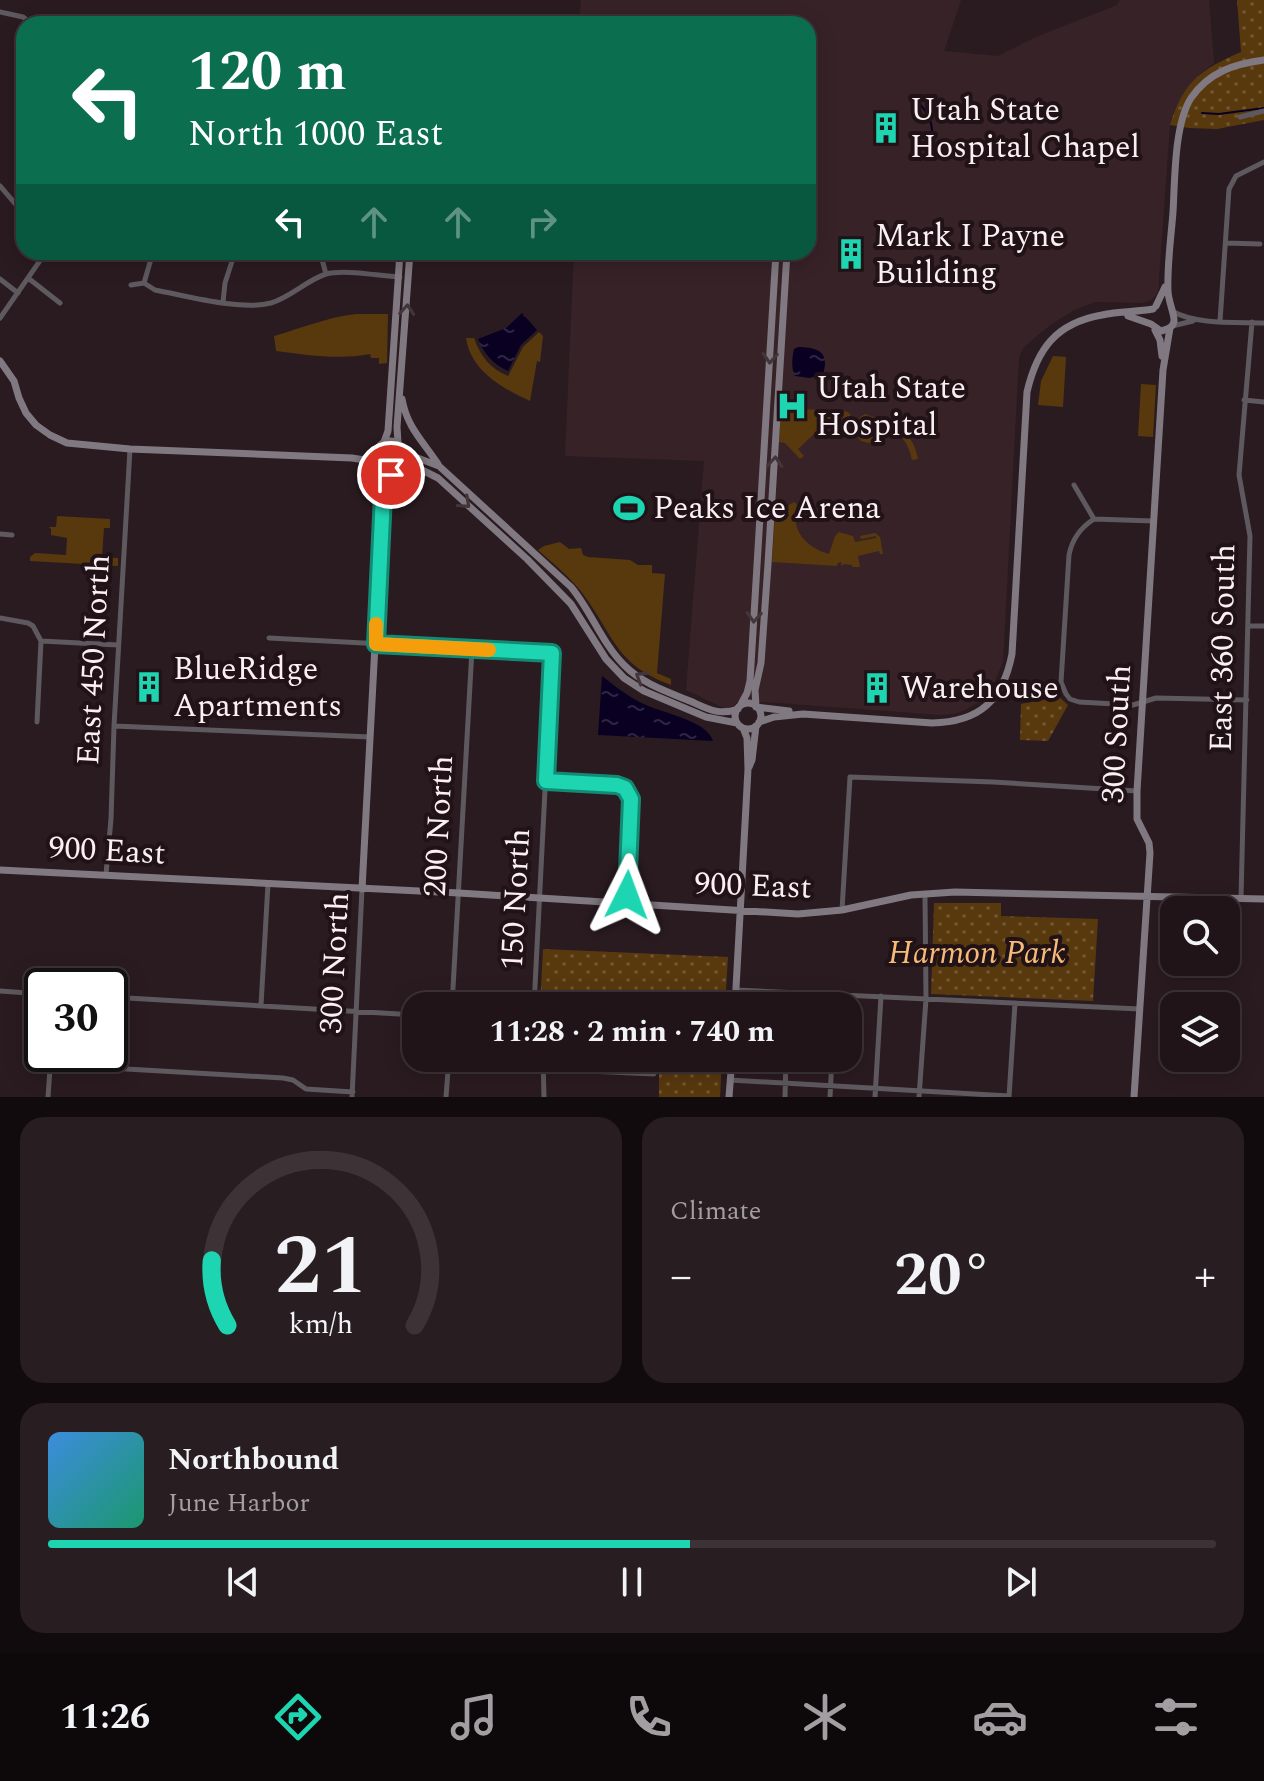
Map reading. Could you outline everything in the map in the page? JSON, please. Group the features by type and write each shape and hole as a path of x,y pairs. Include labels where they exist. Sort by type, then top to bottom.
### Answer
{"street":[{"path":"1171,327 1174,318 1168,290 1179,131 1190,100 1213,76 1237,64 1264,60"},
{"path":"1240,117 1264,111"},
{"path":"1220,321 1229,189 1233,179 1264,162"},
{"path":"0,186 16,205"},
{"path":"1226,243 1260,244"},
{"path":"0,318 40,260"},
{"path":"144,283 151,260"},
{"path":"223,302 232,260"},
{"path":"322,260 326,274"},
{"path":"352,458 376,450 384,442 388,431 400,260"},
{"path":"383,495 403,461 404,453 398,443 397,427 410,260"},
{"path":"772,992 736,990 748,744 735,716 750,681 776,260"},
{"path":"748,769 760,713 756,706 755,690 763,643 787,260"},
{"path":"1152,326 1149,316 1165,288 1169,269"},
{"path":"131,285 144,283 155,290 237,305 272,303 326,274 409,278"},
{"path":"28,278 60,303"},
{"path":"0,279 18,293"},
{"path":"401,391 411,428 439,466 571,587 613,651 633,673 672,694 724,713 750,703 803,714 948,723 978,713 1000,691 1008,673 1012,654 1027,392 1031,374 1043,349 1062,331 1084,319 1133,313 1165,305 1185,317 1264,323"},
{"path":"1114,313 1138,319 1161,331 1183,322 1202,320"},
{"name":"East 360 South","path":"1241,898 1250,536 1239,475 1252,322"},
{"name":"300 South","path":"1152,326 1161,346 1163,370"},
{"name":"300 South","path":"1134,1097 1150,853 1146,835 1137,819 1137,791 1163,370 1171,327"},
{"path":"772,333 783,333"},
{"path":"0,361 14,381 26,413 36,425 67,443 130,449 352,458 379,464 388,470 407,465 418,468 438,478 527,559 571,604 606,659 624,678 644,691 706,717 750,728 781,715 803,714"},
{"path":"1244,400 1264,402"},
{"path":"765,433 777,433"},
{"path":"384,442 398,443"},
{"name":"East 450 North","path":"106,874 130,449"},
{"path":"376,450 383,495"},
{"path":"404,453 439,466"},
{"path":"1074,485 1094,519"},
{"name":"300 North","path":"352,1094 383,495"},
{"path":"762,496 772,496"},
{"path":"1153,521 1094,519 1078,533 1069,555 1061,682 1066,694 1079,702 1133,705 1156,698 1247,700"},
{"path":"0,534 12,535"},
{"path":"757,569 768,570"},
{"path":"0,618 28,623 41,641 37,722"},
{"path":"1249,626 1264,626"},
{"path":"269,638 472,649"},
{"path":"41,641 118,645"},
{"path":"752,643 763,643"},
{"name":"150 North","path":"472,649 552,653 535,992"},
{"name":"200 North","path":"453,992 472,649"},
{"path":"114,726 370,737"},
{"path":"842,910 850,777 1137,791"},
{"path":"546,781 617,785 628,791 631,799 627,904"},
{"name":"900 East","path":"0,870 798,914 842,910 911,895 955,892 1264,899"},
{"path":"261,1005 268,884"},
{"path":"920,1094 926,999 925,895"},
{"path":"0,991 24,993"},
{"path":"875,1097 881,996"},
{"path":"862,997 1140,1009"},
{"path":"128,998 402,1014"},
{"path":"730,1080 875,1088 920,1094 1009,1096 1015,1003"},
{"path":"48,1097 49,1073 52,1066 57,1065 283,1078 293,1080 306,1089 352,1094"},
{"path":"446,1097 448,1072"},
{"path":"544,1072 544,1097"},
{"path":"610,1072 654,1074"},
{"path":"729,1097 731,1072"},
{"path":"785,1097 786,1072"},
{"path":"830,1097 831,1072"}],"shaded area":[{"name":"Utah State Hospital","path":"581,0 961,0 944,51 998,56 1036,37 1117,5 1120,0 1209,0 1214,63 1200,74 1170,125 1158,293 1143,303 1096,302 1074,310 1024,347 1019,357 1003,662 992,688 979,702 965,710 941,715 739,700 726,709 686,690 704,461 565,456 574,260 816,260 816,16 580,16"}],"green space":[{"path":"1237,0 1264,0 1264,120 1217,129 1170,125 1181,98 1195,79 1241,52"},
{"path":"356,314 388,314 387,363 379,364 379,358 371,358 370,354 335,357 276,351 274,336"},
{"path":"539,332 543,336 540,362 537,361 530,401 489,377 474,360 466,338 474,338 487,361 508,376 523,347"},
{"path":"1053,356 1066,357 1063,407 1038,405 1041,381"},
{"path":"1141,384 1156,385 1153,437 1138,436"},
{"path":"781,408 842,411 842,418 827,422 798,449 804,456 800,459 785,443 779,442"},
{"path":"844,411 850,414 851,425 855,427 865,414 899,429 911,441 918,459 912,460 908,447 898,434 881,426 876,442 861,441 843,419"},
{"path":"794,502 797,504 798,529 813,547 829,554 839,532 853,536 855,542 876,538 861,539 860,536 875,533 880,537 883,554 879,551 858,556 860,567 842,566 841,562 837,566 772,562 775,509"},
{"path":"57,516 110,519 110,528 104,528 102,557 118,558 118,566 30,561 35,553 66,555 67,538 51,535 49,527 56,527"},
{"path":"560,542 569,549 581,548 583,555 588,557 630,560 638,565 652,565 652,573 665,574 657,673 671,679 671,685 652,677 627,658 578,588 538,550"},
{"path":"1059,697 1068,705 1048,741 1020,740 1021,704"},
{"name":"Harmon Park","path":"934,903 1001,903 1001,916 1098,919 1093,1001 931,994"},
{"path":"543,949 728,957 726,992 541,992"},
{"path":"659,1072 721,1072 720,1097 659,1097"}],"water":[{"path":"522,313 537,330 521,345 508,371 490,358 478,339 506,328"},
{"path":"798,347 821,352 825,360 823,374 810,378 795,376 792,359 794,349"},
{"path":"602,676 640,702 703,728 713,741 598,735"}],"waterway":[{"path":"911,96 928,115 934,150"},
{"path":"1202,113 1264,108"}],"slow traffic":[{"path":"376,624 376,644 489,650"}],"place":[{"name":"Utah State Hospital Chapel","path":"886,128"},
{"name":"Mark I Payne Building","path":"851,254"},
{"name":"Utah State Hospital","path":"792,406"},
{"name":"Peaks Ice Arena","path":"629,508"},
{"name":"BlueRidge Apartments","path":"149,687"},
{"name":"Warehouse","path":"877,688"}],"route":[{"path":"391,475 383,495 376,644 552,653 546,781 617,785 628,791 631,799 627,895"}]}
